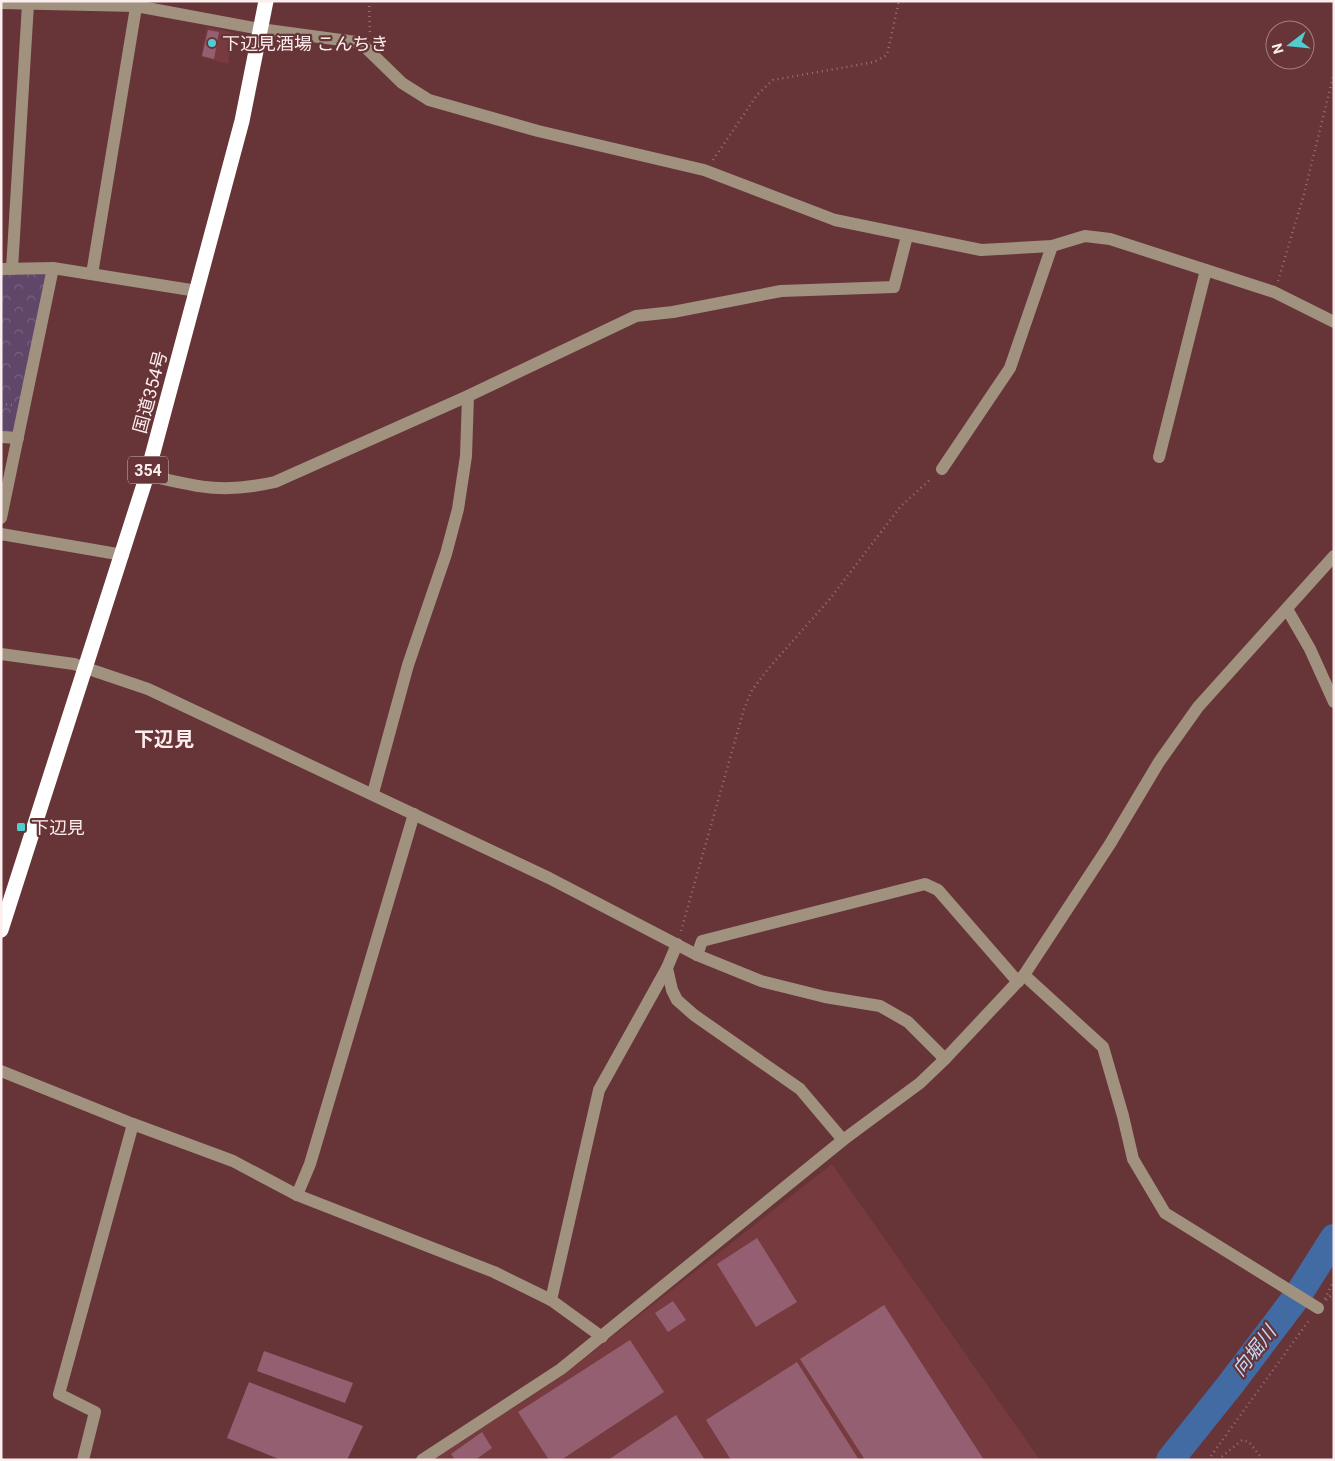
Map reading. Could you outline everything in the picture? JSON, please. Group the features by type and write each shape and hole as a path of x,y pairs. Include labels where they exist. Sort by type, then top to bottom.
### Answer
{"highway":[{"name":"国道354号","path":"1,930 147,476 242,121 266,1"}],"street":[{"path":"1,4 136,4 260,29 356,42 364,46 402,83 429,100 538,131 704,170 835,220 980,250 1052,246 1085,236 1110,239 1274,292 1334,322"},
{"path":"28,4 6,269 53,268 197,291"},
{"path":"92,274 136,4"},
{"path":"147,476 222,490 245,489 275,482 468,396 636,316 673,312 781,291 894,286 907,236"},
{"path":"942,469 1010,368 1052,246"},
{"path":"1,518 53,268"},
{"path":"1159,457 1206,270"},
{"path":"373,793 408,665 446,554 458,510 466,456 468,396"},
{"path":"1,437 18,438"},
{"path":"1,534 123,555"},
{"path":"422,1460 561,1370 844,1140 920,1083 945,1059 1021,979 1110,844 1177,734 1198,706 1334,556"},
{"path":"1287,609 1310,649 1334,702"},
{"path":"1,654 74,664 148,689 373,793 549,878 697,955 761,982 825,997 880,1006 908,1022 945,1059"},
{"path":"297,1195 310,1164 414,814"},
{"path":"697,955 702,941 925,884 938,890 1021,979 1102,1047 1124,1116 1133,1159 1165,1213 1317,1304"},
{"path":"550,1300 599,1090 667,968 677,944"},
{"path":"667,968 672,990 677,1000 694,1015 800,1089 844,1140"},
{"path":"1,1071 133,1124 233,1161 297,1195 494,1272 550,1300 602,1337"},
{"path":"83,1460 95,1412 59,1394 133,1124"}],"path":[{"path":"369,1 368,20 371,43 380,62"},
{"path":"704,170 723,146 757,95 773,80 874,62 887,54 899,1"},
{"path":"1274,292 1282,272 1302,201 1334,73"},
{"path":"677,944 744,709 752,690 829,600 901,506 942,469"},
{"path":"1208,1460 1334,1280"},
{"path":"1218,1460 1242,1440 1249,1442 1263,1460"}],"shaded area":[{"path":"207,27 233,33 228,64 201,57"},
{"path":"832,1164 1040,1460 433,1460 562,1376"}],"green space":[{"path":"53,268 18,438 1,437 1,269"}],"building":[{"path":"208,30 219,32 214,59 202,56"},
{"path":"757,1238 797,1302 756,1327 717,1264"},
{"path":"673,1301 686,1320 668,1332 655,1313"},
{"path":"884,1305 984,1460 865,1460 800,1359"},
{"path":"630,1340 664,1392 561,1460 549,1460 518,1412"},
{"path":"264,1351 353,1383 345,1403 257,1371"},
{"path":"797,1362 859,1460 731,1460 706,1420"},
{"path":"249,1382 363,1426 347,1460 281,1460 227,1438"},
{"path":"676,1415 705,1460 608,1460"},
{"path":"482,1432 492,1448 475,1460 455,1460 451,1454"}],"waterway":[{"name":"向堀川","path":"1170,1460 1298,1295 1334,1238"}],"place":[{"name":"下辺見酒場 こんちき","path":"212,43"},
{"name":"下辺見","path":"21,827"}],"district":[{"name":"下辺見","path":"164,739"}]}
